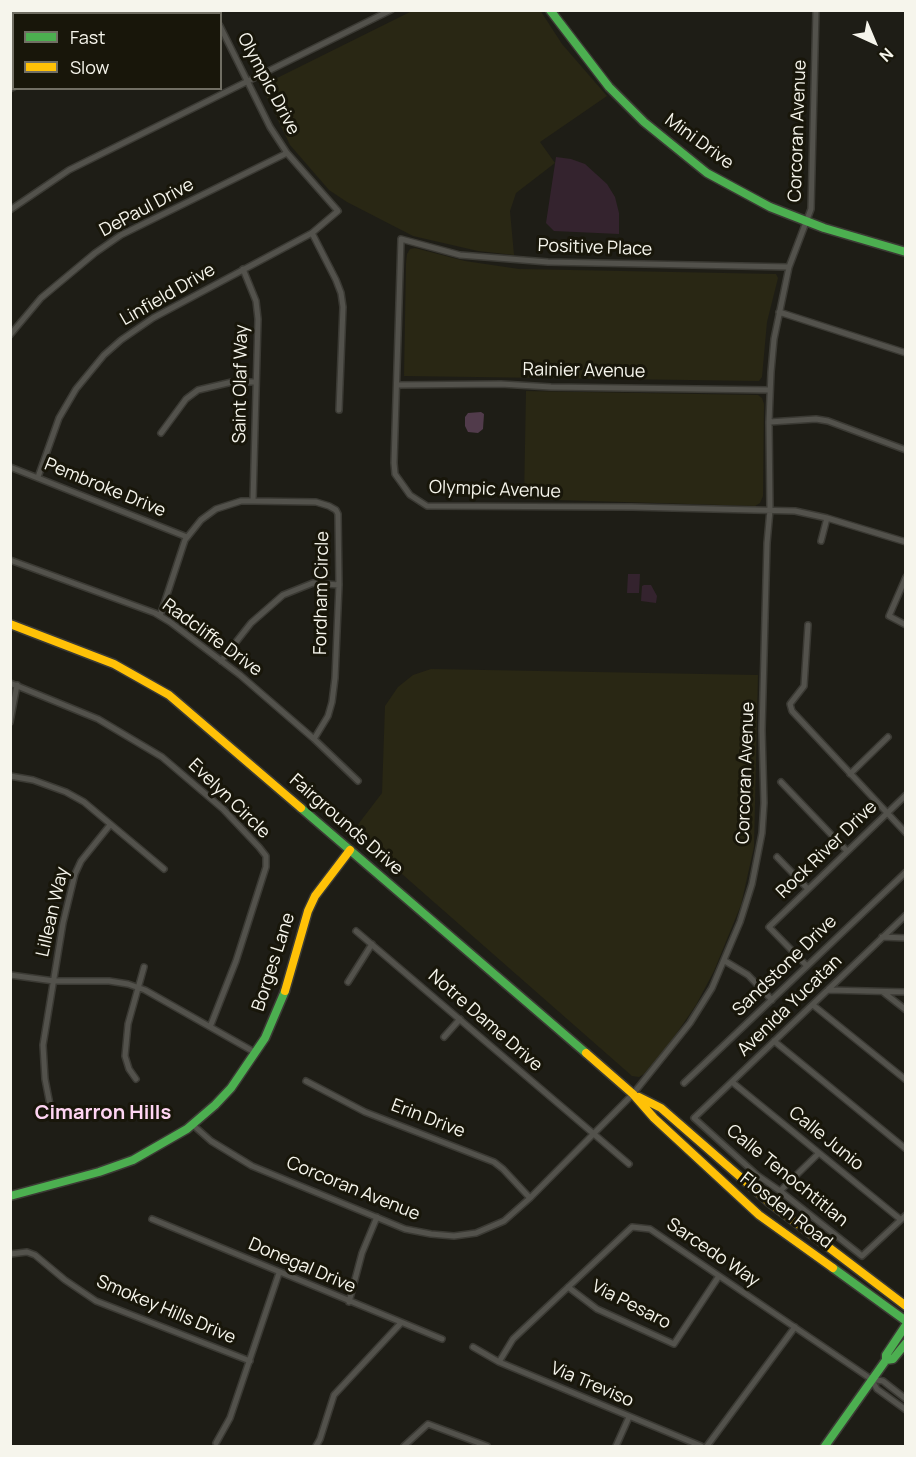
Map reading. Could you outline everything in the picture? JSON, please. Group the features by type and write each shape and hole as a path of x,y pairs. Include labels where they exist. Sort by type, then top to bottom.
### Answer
{"main road":[{"name":"Mini Drive","path":"550,10 609,87 644,122 707,172 770,207 806,221 906,252"},
{"name":"Fairgrounds Drive","path":"10,624 114,664 169,695 633,1094 654,1118"},
{"name":"Borges Lane","path":"10,1196 99,1172 157,1148 193,1125 231,1088 256,1053 272,1025 282,1000 308,911 315,896 350,850"},
{"name":"Fairgrounds Drive","path":"633,1094 661,1108"},
{"name":"Flosden Road","path":"661,1108 769,1202 906,1306"},
{"name":"Flosden Road","path":"654,1118 759,1215 906,1323"},
{"path":"886,1360 885,1354 906,1323"},
{"path":"825,1446 871,1379 886,1360 893,1359 906,1343"}],"street":[{"path":"373,10 377,17"},
{"path":"10,210 69,170 391,10"},
{"name":"Corcoran Avenue","path":"193,1125 211,1141 252,1166 412,1231 461,1235 486,1230 497,1225 530,1198 633,1094 690,1023 712,988 725,961 752,884 762,833 764,803 762,730 770,510 770,390 774,339 779,312 789,267 810,209 813,186 816,10"},
{"name":"Olympic Drive","path":"222,30 270,127 287,153 338,210 312,233"},
{"name":"DePaul Drive","path":"10,335 41,298 95,253 121,235 287,153"},
{"path":"312,233 336,280 343,307 339,410"},
{"name":"Linfield Drive","path":"38,477 59,418 76,389 104,355 153,318 312,233"},
{"name":"Positive Place","path":"401,239 460,255 548,262 789,267"},
{"name":"Olympic Avenue","path":"401,239 395,474 410,495 427,506 795,511 828,518 906,542"},
{"name":"Saint Olaf Way","path":"243,269 256,301 258,319 254,501"},
{"path":"779,312 906,353"},
{"path":"161,433 186,399 198,390 232,382 256,382"},
{"name":"Rainier Avenue","path":"398,385 501,384 551,387 770,390"},
{"path":"769,422 816,419 828,421 906,450"},
{"name":"Pembroke Drive","path":"10,467 188,537"},
{"name":"Fordham Circle","path":"160,616 188,537 201,520 216,510 241,501 316,502 336,510 338,514 338,638 332,702 328,716 314,739"},
{"path":"821,541 828,518"},
{"name":"Radcliffe Drive","path":"10,560 160,616 221,661 314,739 358,781"},
{"path":"906,578 889,616 906,624"},
{"path":"221,661 251,623 283,595 313,583 339,585"},
{"path":"808,625 804,686 790,704 792,711 906,833"},
{"name":"Evelyn Circle","path":"10,682 98,719 162,757 223,809 266,856 266,867 236,961 210,1027"},
{"path":"10,722 17,685"},
{"path":"850,774 888,737"},
{"path":"10,777 33,780 66,792 84,802 164,869"},
{"path":"781,782 847,851"},
{"name":"Rock River Drive","path":"807,966 769,927 906,795"},
{"name":"Lillean Way","path":"52,1115 45,1079 43,1045 63,923 75,874 86,854 110,825"},
{"path":"777,857 808,889"},
{"name":"Sandstone Drive","path":"684,1083 906,872"},
{"name":"Avenida Yucatan","path":"694,1118 906,915"},
{"name":"Notre Dame Drive","path":"356,931 629,1164"},
{"path":"882,937 906,938"},
{"path":"348,981 372,944"},
{"path":"725,961 748,975 772,999"},
{"path":"136,1079 129,1069 125,1056 128,1024 144,968"},
{"path":"10,975 54,981 109,981 128,984 256,1053"},
{"path":"828,990 906,992"},
{"path":"882,991 906,1010"},
{"path":"813,1005 906,1080"},
{"path":"444,1037 460,1019"},
{"path":"774,1041 906,1149"},
{"name":"Erin Drive","path":"306,1081 365,1112 494,1162 530,1198"},
{"name":"Calle Junio","path":"732,1082 900,1220"},
{"name":"Calle Tenochtitlan","path":"694,1118 757,1175 862,1256 900,1220"},
{"path":"780,1191 819,1153"},
{"path":"900,1220 906,1215"},
{"path":"349,1302 357,1269 377,1217"},
{"name":"Donegal Drive","path":"152,1219 400,1324 442,1339"},
{"name":"Sarcedo Way","path":"499,1362 513,1339 632,1227 650,1229 871,1379 882,1381 906,1399"},
{"name":"Smokey Hills Drive","path":"10,1254 27,1252 35,1255 65,1280 96,1301 250,1361"},
{"path":"216,1443 230,1418 279,1273"},
{"name":"Via Pesaro","path":"568,1287 597,1309 674,1344 720,1276"},
{"path":"316,1446 334,1395 400,1324"},
{"path":"707,1446 795,1327"},
{"name":"Via Treviso","path":"473,1347 499,1362 701,1446"},
{"name":"Sarcedo Way","path":"871,1379 877,1389 906,1410"},
{"path":"616,1446 629,1417"},
{"path":"404,1446 428,1424 487,1446"}],"shaded area":[{"path":"540,10 562,44 607,96 540,142 555,163 516,193 510,211 514,255 478,251 413,236 347,202 329,190 290,145 265,93 265,87 269,82 412,11"},
{"path":"556,157 585,164 607,184 615,197 619,213 619,234 554,231 546,223"},
{"path":"415,248 465,261 519,269 776,274 778,278 767,322 762,377 759,381 404,376 406,263 410,249"},
{"path":"526,391 758,395 764,404 763,496 760,503 755,506 524,499"},
{"path":"481,412 484,414 483,429 478,433 468,432 465,417 468,413"},
{"path":"628,574 640,574 639,593 627,593"},
{"path":"644,585 651,585 657,596 656,603 641,601"},
{"path":"431,669 758,675 754,847 741,905 714,971 696,1005 672,1040 639,1077 632,1076 353,831 382,793 385,706 398,687 413,675"}],"traffic: fast":[{"path":"550,10 609,87 644,122 707,173 770,207 824,228 906,252"},
{"path":"301,808 586,1053"},
{"path":"10,1196 99,1172 133,1160 187,1129 231,1088 265,1038 285,991"},
{"path":"833,1268 906,1321"},
{"path":"825,1446 886,1360 886,1355 906,1325"},
{"path":"886,1360 893,1359 906,1343"}],"traffic: slow":[{"path":"10,624 114,664 169,695 301,808"},
{"path":"285,991 308,911 315,896 350,850"},
{"path":"586,1053 633,1094 654,1118 759,1215 833,1268"},
{"path":"639,1097 661,1108 769,1202 906,1306"}],"district":[{"name":"Cimarron Hills","path":"103,1113"}]}
